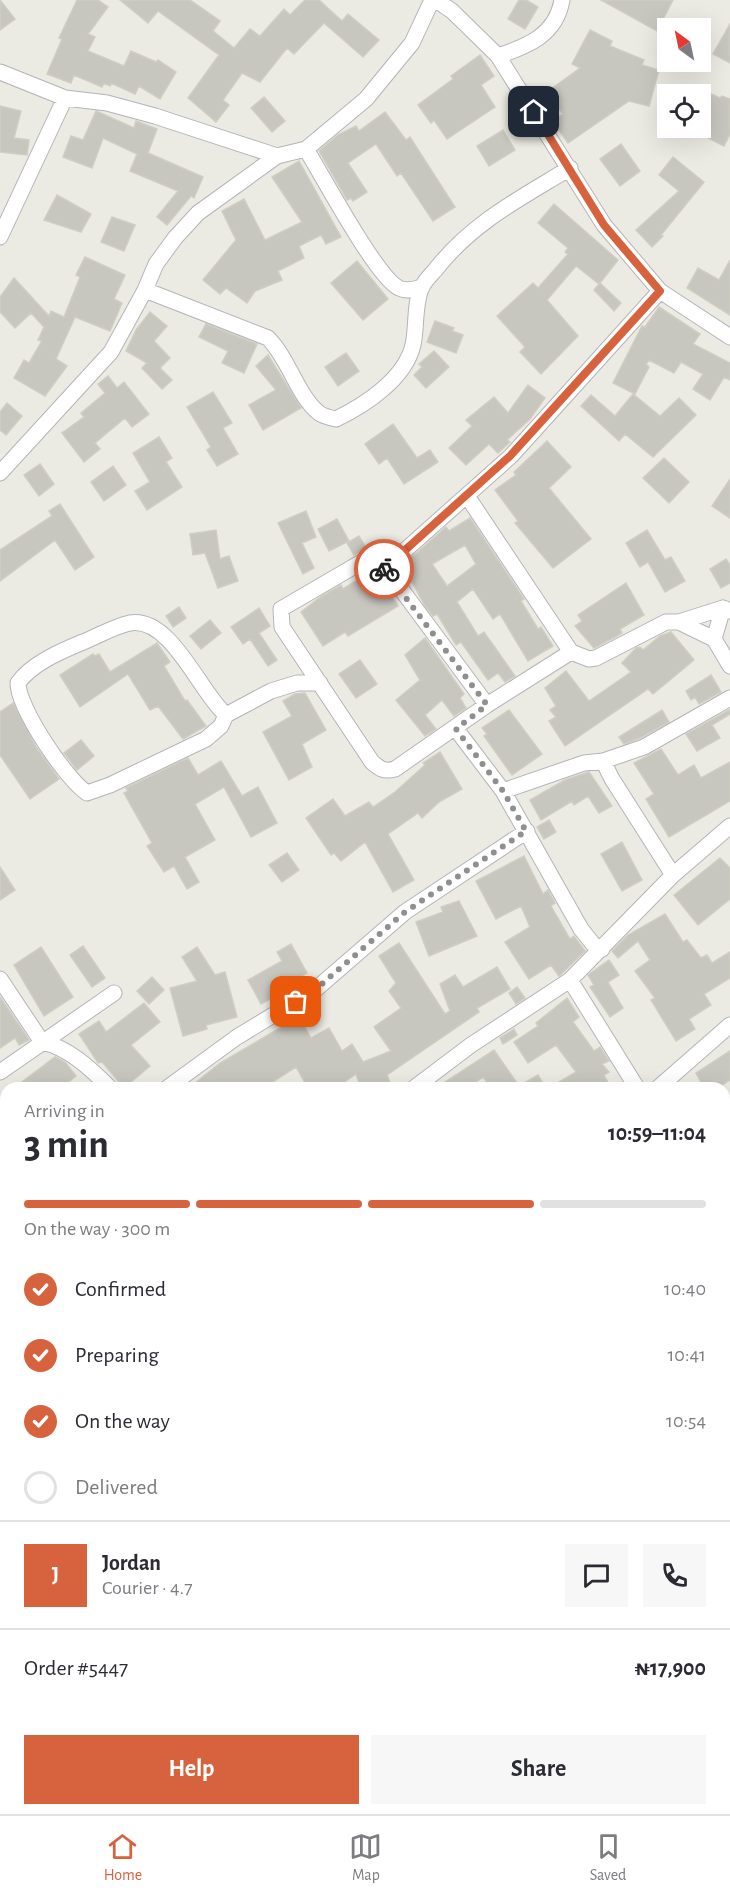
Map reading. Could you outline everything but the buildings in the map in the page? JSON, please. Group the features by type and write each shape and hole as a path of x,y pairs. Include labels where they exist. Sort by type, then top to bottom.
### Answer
{"street":[{"path":"0,473 111,352 145,290 156,264 198,213 277,156 306,149 366,99 412,43 434,0 452,11 498,56 604,225 660,291 730,337"},
{"path":"498,56 530,45 554,26 562,0"},
{"path":"0,72 65,98 107,104 154,116 277,156"},
{"path":"0,237 65,98"},
{"path":"306,149 374,262 399,288 412,290 422,287"},
{"path":"145,290 268,338 281,351 308,401 320,414 336,419 356,409 384,387 402,367 413,348 422,287 468,233 570,168"},
{"path":"384,568 510,456 660,291"},
{"path":"467,496 571,652 589,659 596,658 656,625 679,622 726,609"},
{"path":"487,705 381,562 365,560 281,609 282,627 372,762 381,770 395,769 456,729 487,705 571,652"},
{"path":"714,639 726,609"},
{"path":"226,715 217,707 176,647 150,625 131,622 78,645 25,672 18,683 22,702 60,766 75,784 87,793 110,785 206,739 221,726 226,715 272,691 297,683 320,683"},
{"path":"679,622 714,639 730,666"},
{"path":"503,791 584,763 603,761 644,747 730,698"},
{"path":"456,729 503,791 581,929 593,944 602,949"},
{"path":"603,761 612,780 673,875"},
{"path":"422,1082 488,1033 570,980 673,875 730,826"},
{"path":"175,1082 237,1037 316,989 405,912 526,831"},
{"path":"0,979 42,1042 57,1045 103,1082"},
{"path":"570,980 633,1082"},
{"path":"0,1072 114,993"},
{"path":"665,1082 730,1025"}],"way so far":[{"path":"296,1002 316,989 405,912 526,831 503,791 456,729 487,705 384,569"}],"route":[{"path":"384,569 510,456 660,291 604,225 534,112"}]}
